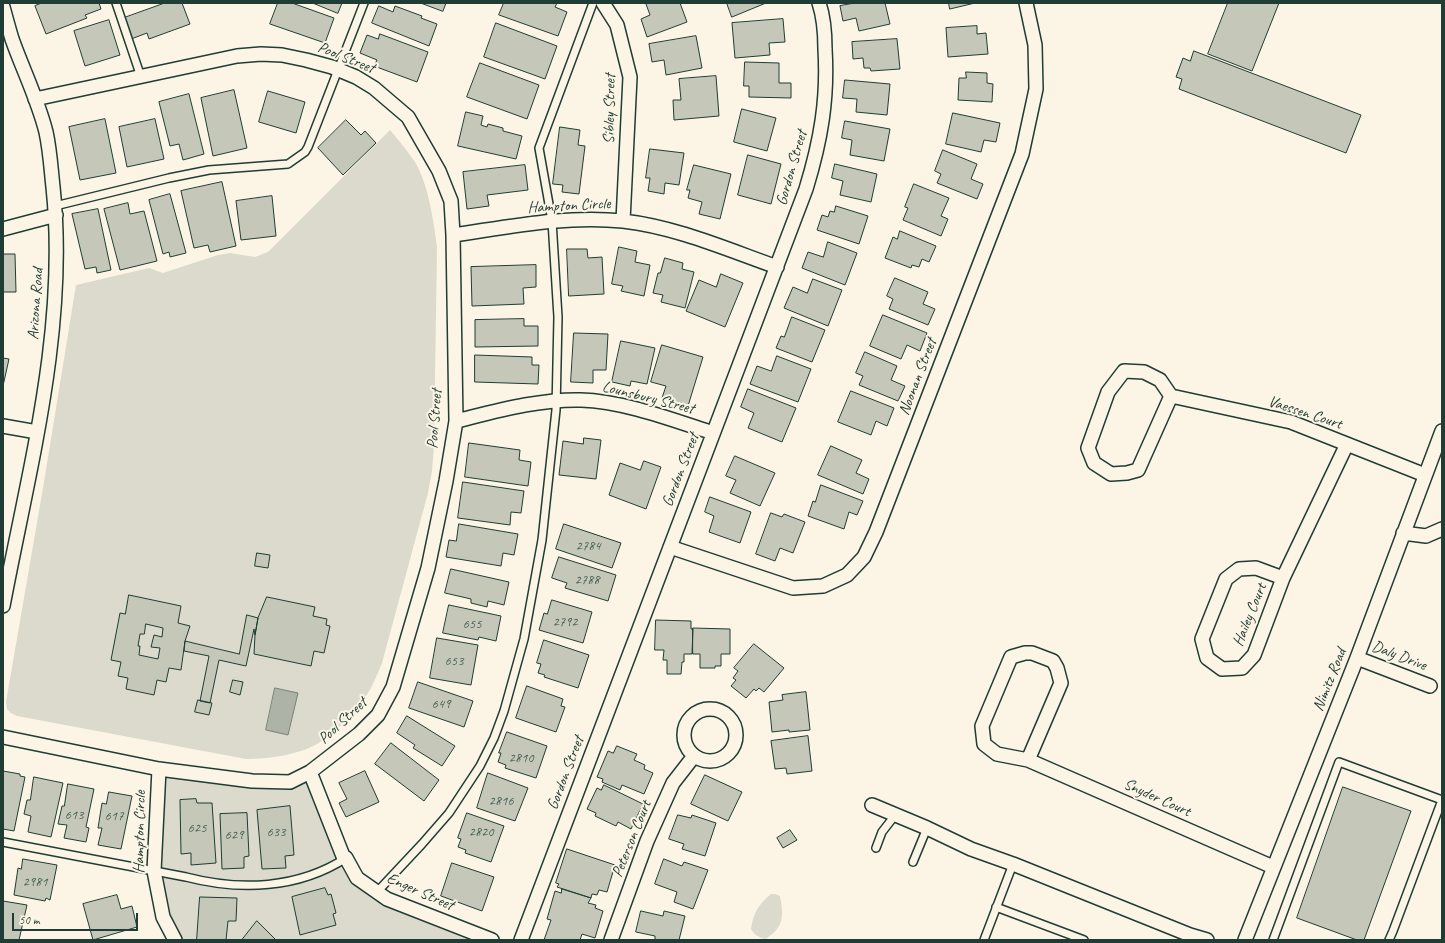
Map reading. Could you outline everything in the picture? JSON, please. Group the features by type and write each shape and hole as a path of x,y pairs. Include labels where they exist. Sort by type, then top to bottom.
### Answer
{"street":[{"name":"Sibley Street","path":"603,3 616,25 630,77 623,221"},
{"name":"Gordon Street","path":"521,940 777,267 814,165 825,110 825,31 819,3"},
{"name":"Noonan Street","path":"670,547 793,588 823,586 847,575 864,557 876,532 1022,154 1036,89 1035,45 1026,3"},
{"name":"Arizona Road","path":"3,7 13,40 46,132 55,210 55,294 49,354 37,432 3,606"},
{"name":"Pool Street","path":"3,737 159,769 252,781 290,782 310,772 359,734 378,715 393,687 428,568 446,481 456,421 453,235 451,201 439,171 408,117 374,88 356,77 300,58 282,55 259,54 237,56 34,99"},
{"path":"3,229 55,210"},
{"name":"Hampton Circle","path":"453,235 552,221 623,221 685,234 777,267"},
{"path":"1124,371 1144,372 1160,380 1171,396 1138,470 1127,473 1111,474 1094,464 1088,448 1108,392 1124,371"},
{"name":"Vaessen Court","path":"1171,396 1291,422 1425,475"},
{"name":"Lounsbury Street","path":"456,421 519,406 556,401 581,400 618,405 639,410 713,433"},
{"path":"3,426 37,432"},
{"name":"Nimitz Road","path":"1245,940 1357,658 1442,431"},
{"name":"Hailey Court","path":"1283,578 1256,568 1239,569 1226,578 1202,639 1207,658 1222,669 1242,668 1254,655 1283,578 1347,444"},
{"path":"1403,533 1426,536 1442,529"},
{"name":"Snyder Court","path":"1028,760 1061,683 1057,668 1053,661 1032,653 1024,653 1011,657 982,726 984,744 997,754 1028,760 1273,867"},
{"name":"Daly Drive","path":"1357,658 1430,686"},
{"path":"713,708 722,711 734,723 736,739 733,747 728,754 721,759 713,761 705,761 694,756 685,745 683,736 685,726 689,719 696,712 704,709 713,708"},
{"name":"Peterson Court","path":"611,940 647,841 673,783 694,756"},
{"name":"Hampton Circle","path":"159,769 154,871 163,917 175,940"},
{"name":"Enger Street","path":"310,772 343,856 346,858 357,878 387,899 492,940"},
{"path":"872,805 896,814 971,849 1013,864 1189,937 1208,940"}],"lane":[{"path":"116,3 141,77"},
{"path":"55,210 169,178 210,170 288,164 305,152 308,147 364,3"},
{"path":"377,892 449,813 480,766 499,725 509,697 524,639 537,568 553,446 556,401 558,316 552,221 539,148 592,3"},
{"path":"1273,940 1339,762 1442,800 1394,932 1389,940"},
{"path":"876,848 882,832 896,814"},
{"path":"913,862 927,828"},
{"path":"3,842 217,883 245,886 296,880 333,867 346,858"},
{"path":"984,940 1013,864"},
{"path":"996,907 1084,940"}],"shaded area":[{"path":"390,130 415,162 420,171 430,203 436,237 434,447 428,493 382,663 367,695 355,711 343,723 317,744 292,754 254,759 246,759 17,716 11,713 7,709 6,702 76,285 149,268 163,273 218,255 230,253 255,257 268,252"},
{"path":"275,688 298,693 288,735 266,730"},
{"path":"159,769 290,782 310,772 346,858 387,899 492,940 175,940 154,871"},
{"path":"771,894 780,896 782,915 779,926 765,939 757,936 751,929 753,918 757,909"}],"building":[{"path":"42,3 99,3 101,9 85,15 87,18 46,34 35,6"},
{"path":"165,3 182,3 190,24 149,39 147,33 131,39 124,18"},
{"path":"278,3 292,3 334,18 325,43 270,24"},
{"path":"313,3 342,3 338,13"},
{"path":"421,3 446,3 443,11"},
{"path":"504,3 557,3 555,7 567,12 558,36 499,15"},
{"path":"680,3 687,22 647,37 641,19 650,15 646,4"},
{"path":"727,3 766,3 732,17"},
{"path":"855,3 885,3 890,24 859,31 856,18 843,21 840,6"},
{"path":"949,3 975,3 950,9"},
{"path":"1228,3 1279,3 1252,71 1208,54"},
{"path":"379,6 393,12 395,6 422,16 421,18 437,24 429,46 372,23"},
{"path":"783,19 785,42 769,43 770,55 735,58 732,23"},
{"path":"109,20 120,55 85,66 74,31"},
{"path":"496,23 557,46 545,79 484,57"},
{"path":"977,26 977,34 986,33 988,54 948,57 946,28"},
{"path":"380,34 428,52 417,82 374,66 377,60 360,53 367,35 378,39"},
{"path":"696,36 702,68 666,75 664,60 652,62 649,44"},
{"path":"897,39 900,69 871,71 870,68 864,68 863,58 853,59 852,42"},
{"path":"1194,51 1361,115 1346,153 1179,89 1182,79 1176,77 1183,58 1190,61"},
{"path":"745,62 779,63 779,83 791,83 791,98 749,97 749,86 744,86"},
{"path":"480,63 539,85 527,119 467,97"},
{"path":"966,72 987,73 987,83 993,84 992,102 958,100 959,78 966,78"},
{"path":"716,76 719,116 674,120 673,100 681,100 679,79"},
{"path":"845,80 890,84 887,115 856,112 857,99 843,98"},
{"path":"234,90 247,148 213,156 201,98"},
{"path":"268,91 305,102 296,133 259,122"},
{"path":"189,94 204,154 183,160 179,144 170,146 159,102"},
{"path":"742,109 776,118 767,151 734,142"},
{"path":"466,112 483,116 481,125 487,127 488,124 503,128 503,131 522,136 516,159 458,146"},
{"path":"953,113 1000,123 996,142 984,140 981,152 946,144"},
{"path":"105,119 116,173 80,180 69,127"},
{"path":"155,119 164,159 127,167 119,127"},
{"path":"346,120 361,135 365,131 376,143 343,175 318,148"},
{"path":"845,121 890,129 884,161 850,155 852,140 842,138"},
{"path":"560,127 580,130 578,145 585,146 579,194 562,192 563,185 553,184"},
{"path":"650,149 684,153 679,185 665,183 664,194 648,191 650,178 646,178"},
{"path":"943,150 977,164 971,179 983,184 977,199 937,183 941,174 935,171"},
{"path":"748,155 781,164 771,204 738,195"},
{"path":"835,164 877,174 871,202 840,195 843,181 832,178"},
{"path":"525,165 528,190 487,195 489,206 467,209 463,172"},
{"path":"694,165 731,174 720,219 699,214 702,202 688,198 690,190 687,190"},
{"path":"222,182 236,246 210,252 208,245 194,248 181,191"},
{"path":"914,184 949,198 941,216 948,219 941,236 903,220 908,208 905,207"},
{"path":"170,194 186,253 170,257 169,252 163,254 149,200"},
{"path":"272,196 276,236 241,240 236,201"},
{"path":"128,203 130,214 144,211 157,261 120,270 104,209"},
{"path":"836,206 868,216 859,244 817,230 822,215 828,217 830,211 834,212"},
{"path":"98,209 111,270 97,273 96,267 85,269 72,214"},
{"path":"900,231 936,246 929,262 922,259 919,267 912,265 911,268 885,258 893,237 897,239"},
{"path":"828,242 857,253 845,285 802,268 808,252 823,257"},
{"path":"619,247 637,251 635,262 650,265 644,296 621,291 623,286 612,284"},
{"path":"567,249 587,249 588,258 602,257 604,294 569,296"},
{"path":"3,254 15,254 16,292 3,292"},
{"path":"665,258 683,263 682,269 694,272 685,308 661,302 663,295 653,293 658,273 660,273"},
{"path":"536,265 536,287 523,288 524,304 472,306 471,267"},
{"path":"721,274 743,283 725,327 686,311 699,280 716,287"},
{"path":"895,278 928,292 923,304 935,309 928,325 889,309 893,299 887,296"},
{"path":"813,279 842,290 828,326 784,308 793,287 807,293"},
{"path":"883,315 927,333 920,351 907,345 901,359 870,346"},
{"path":"792,317 825,330 812,362 776,348 781,336 784,337"},
{"path":"524,319 524,326 538,326 538,346 475,347 475,320"},
{"path":"574,333 608,334 606,370 593,370 593,383 571,382"},
{"path":"621,341 655,348 647,384 631,381 630,386 612,382"},
{"path":"662,345 703,357 688,406 662,398 666,386 651,382"},
{"path":"865,352 897,366 891,380 905,386 898,401 859,385 863,376 856,373"},
{"path":"475,355 532,357 532,365 539,365 538,384 475,382"},
{"path":"777,356 811,369 798,402 750,384 757,366 771,371"},
{"path":"3,358 9,359 3,386"},
{"path":"748,389 796,408 782,442 748,428 754,413 741,407"},
{"path":"851,391 894,408 887,426 876,421 871,435 838,422"},
{"path":"584,438 601,440 596,479 559,475 563,441 583,444"},
{"path":"469,443 520,450 519,460 531,462 528,486 465,477"},
{"path":"831,446 862,460 856,473 869,479 863,494 818,475"},
{"path":"735,456 775,473 760,506 730,493 736,480 726,476"},
{"path":"644,461 661,467 646,509 609,495 620,463 640,470"},
{"path":"463,482 524,491 521,513 511,512 510,525 458,518"},
{"path":"821,485 863,501 857,515 849,512 844,529 808,516"},
{"path":"710,497 751,512 740,543 709,532 714,516 705,512"},
{"path":"771,513 782,517 784,514 805,522 793,553 780,548 775,561 756,554"},
{"path":"459,524 518,534 514,555 503,553 501,566 446,557 449,540 456,541"},
{"path":"564,524 621,543 612,568 556,549"},
{"path":"257,553 270,555 268,568 255,566"},
{"path":"559,557 616,575 608,601 565,588 567,583 552,578"},
{"path":"451,569 509,582 504,605 488,601 487,607 471,603 471,599 445,593"},
{"path":"129,595 181,606 178,623 190,626 185,641 181,670 169,668 166,682 157,680 154,695 126,689 128,678 118,676 121,662 111,660 120,613 125,614","holes":["146,624 163,628 162,637 154,635 151,647 160,648 158,659 139,655 140,646 138,646 140,634 144,634"]},
{"path":"267,597 315,607 313,616 327,619 326,625 330,626 324,653 314,651 311,666 254,654 258,618"},
{"path":"552,600 592,612 583,643 539,630 544,613 547,614"},
{"path":"449,605 501,616 496,641 479,637 478,640 443,633"},
{"path":"247,615 258,618 255,635 254,629 246,666 219,660 210,703 200,701 209,656 184,651 185,641 239,654"},
{"path":"656,620 691,621 691,629 693,629 692,654 684,654 681,674 667,674 667,660 663,660 664,650 655,650"},
{"path":"693,628 730,629 730,654 721,654 721,666 715,666 715,668 700,668 700,654 693,654"},
{"path":"437,638 478,645 471,685 430,678"},
{"path":"544,640 589,655 578,688 544,677 545,675 538,673 541,664 537,663"},
{"path":"754,644 784,668 764,692 759,688 756,691 754,689 746,698 731,686 736,680 733,678 738,671 734,668"},
{"path":"233,680 243,682 240,695 230,692"},
{"path":"418,682 473,701 464,727 409,708"},
{"path":"527,686 563,699 561,706 565,707 556,732 516,718"},
{"path":"806,692 810,730 772,732 769,702 783,700 782,695"},
{"path":"198,700 212,703 209,715 195,712"},
{"path":"407,716 455,746 442,766 413,748 415,745 397,733"},
{"path":"507,732 547,746 536,778 505,768 506,765 498,762 501,753 499,753"},
{"path":"808,736 812,771 787,774 786,768 775,769 771,741"},
{"path":"391,743 439,780 424,801 375,764"},
{"path":"617,746 637,754 634,760 645,765 644,769 653,773 644,794 622,785 620,790 602,782 603,779 597,777 608,751 613,753"},
{"path":"3,771 20,774 20,776 25,777 14,831 3,829"},
{"path":"365,771 379,802 346,817 339,803 347,799 339,783"},
{"path":"488,773 528,788 515,821 477,808"},
{"path":"705,775 742,792 728,821 691,804"},
{"path":"34,777 63,783 51,837 28,832 31,816 24,814 27,800 30,800"},
{"path":"68,784 94,789 86,827 89,828 86,842 64,838 67,825 58,824 62,806 64,806"},
{"path":"604,785 643,804 631,829 618,822 616,826 595,816 596,813 587,809 597,788 601,790"},
{"path":"1343,787 1411,811 1364,940 1357,940 1297,918"},
{"path":"109,792 132,796 121,849 98,845 102,828 98,828 102,803 106,804"},
{"path":"196,799 197,803 212,803 216,863 191,865 191,853 181,854 180,800"},
{"path":"290,806 294,855 285,856 286,868 262,869 257,810"},
{"path":"247,813 249,856 244,857 244,868 222,869 220,814"},
{"path":"467,813 504,826 491,862 465,853 466,850 458,847 461,839 458,838"},
{"path":"678,815 691,818 692,815 716,823 705,856 682,849 684,844 669,839"},
{"path":"790,830 797,840 783,848 777,838"},
{"path":"567,849 615,865 607,892 599,890 597,895 592,894 591,898 557,887 559,884 556,883"},
{"path":"23,859 57,865 50,900 46,898 45,901 14,895 18,868 21,869"},
{"path":"664,859 682,866 684,862 708,870 693,909 674,902 677,892 655,884"},
{"path":"452,863 494,877 482,911 441,896"},
{"path":"325,888 328,895 331,894 336,913 333,914 336,925 300,935 292,897"},
{"path":"562,889 591,898 588,903 596,905 595,908 603,911 595,938 582,934 580,940 544,940 551,920 547,919 555,891 561,893"},
{"path":"117,895 121,909 132,906 137,927 93,940 83,904"},
{"path":"200,897 237,898 236,921 228,921 226,940 197,940"},
{"path":"3,901 27,905 19,940 3,940"},
{"path":"641,911 663,916 664,911 685,916 679,940 655,940 655,936 636,932"},
{"path":"257,921 276,940 242,940"}]}
